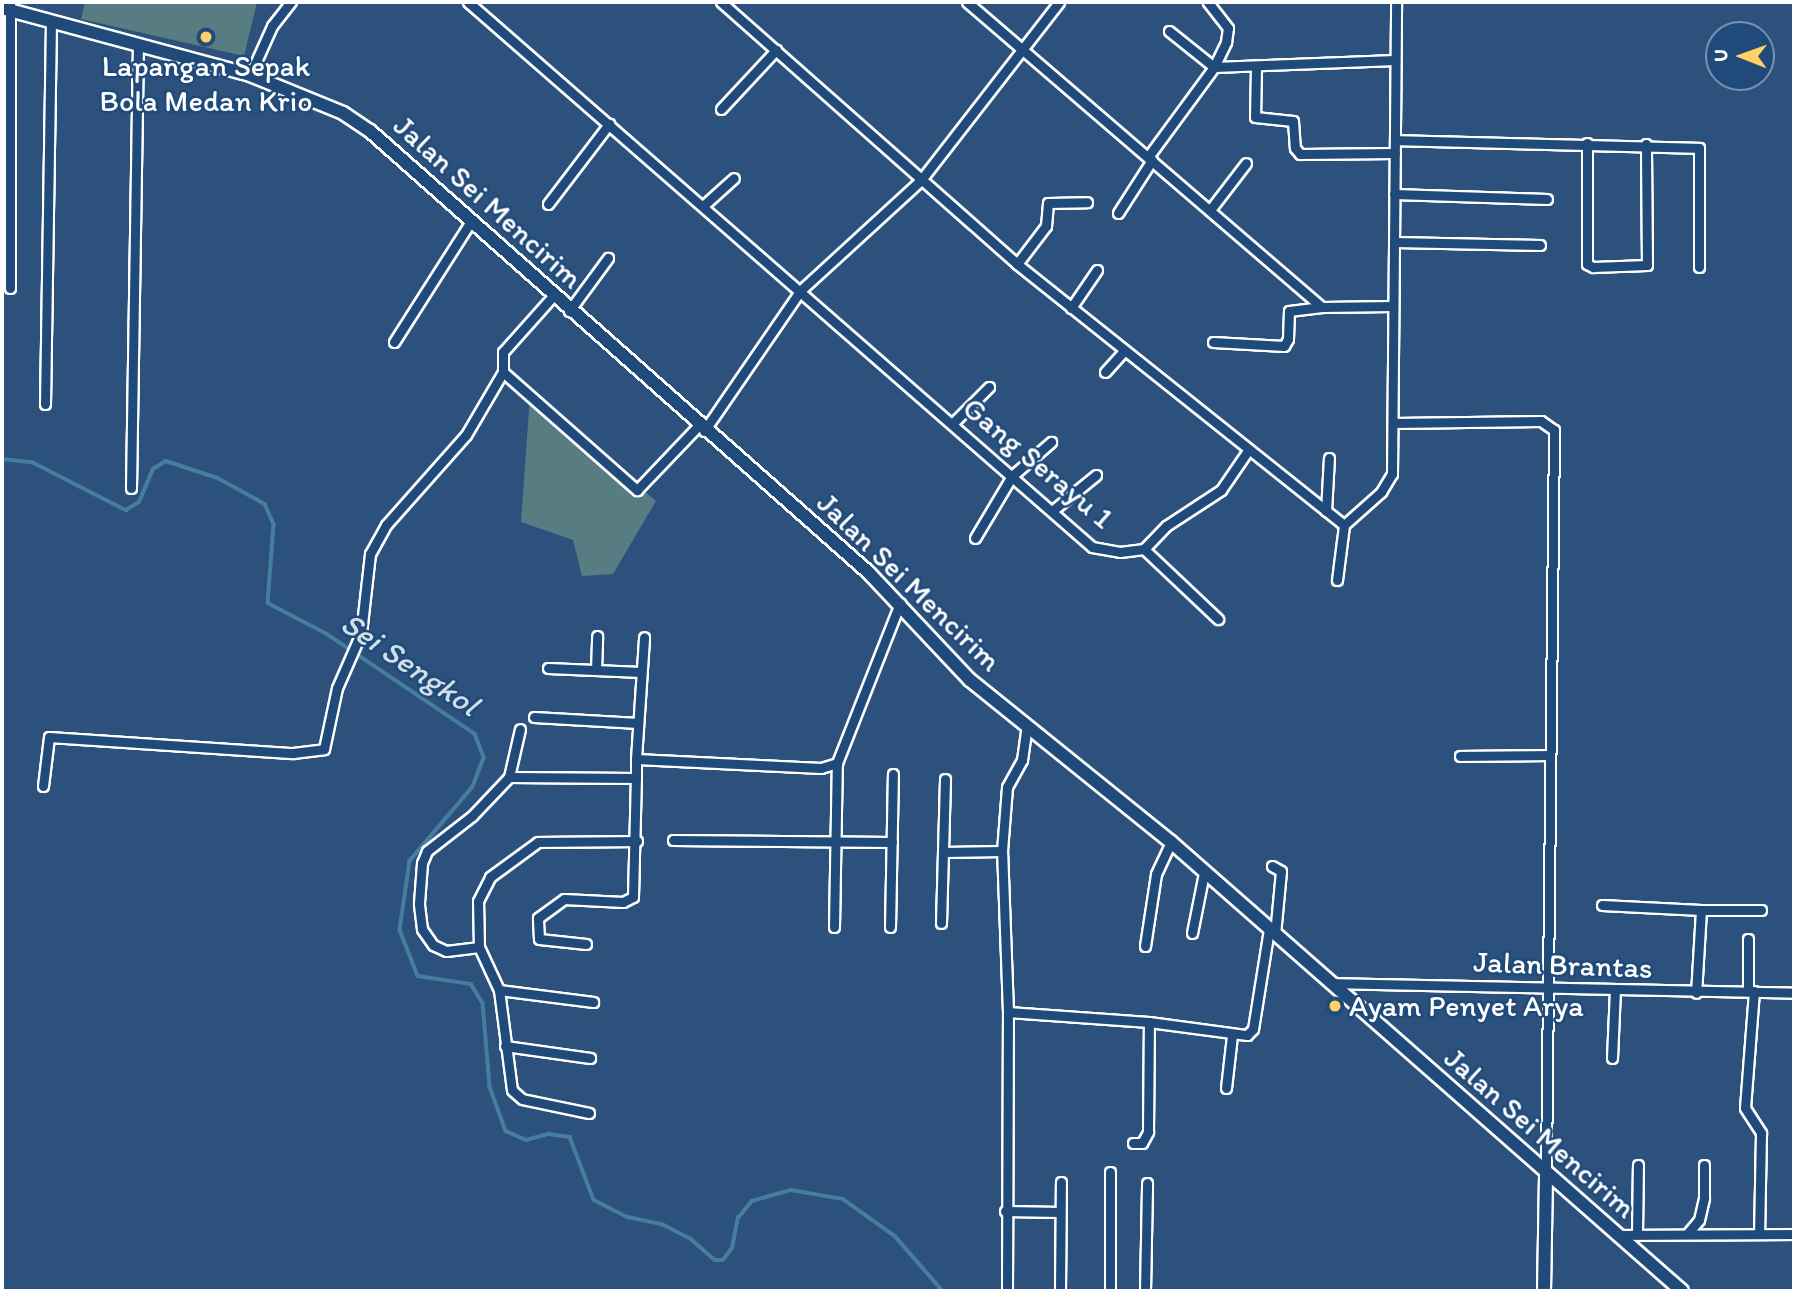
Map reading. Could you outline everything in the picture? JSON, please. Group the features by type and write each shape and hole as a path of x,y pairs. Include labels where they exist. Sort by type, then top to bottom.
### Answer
{"street":[{"path":"250,75 271,26 291,2"},
{"name":"Gang Serayu 1","path":"468,2 704,205 1091,547 1120,552 1144,549 1166,526 1221,490 1247,452"},
{"path":"721,2 1017,264 1247,452 1344,525"},
{"path":"968,2 1322,307"},
{"path":"503,372 637,489 701,428 801,290 921,180 1025,51 1059,2"},
{"path":"1118,213 1151,158 1214,67 1228,28 1208,2"},
{"path":"1337,580 1344,525 1388,484 1394,423 1392,306 1396,2"},
{"path":"7,6 10,288"},
{"name":"Jalan Sei Mencirim","path":"7,6 51,22 250,75 343,113 370,131 701,428 869,573 970,680 1171,842 1546,1175 1682,1291"},
{"path":"45,404 51,22"},
{"path":"1169,31 1214,67 1395,61"},
{"path":"131,488 138,44"},
{"path":"721,110 776,50"},
{"path":"1255,67 1255,117 1293,121 1298,152 1395,153"},
{"path":"548,204 609,124"},
{"path":"1395,140 1548,147 1587,143 1694,146 1701,152 1699,267"},
{"path":"1587,143 1587,264 1592,267 1647,265 1646,145"},
{"path":"1210,210 1246,163"},
{"path":"704,205 734,178"},
{"path":"1394,194 1547,199"},
{"path":"1017,264 1046,226 1048,203 1087,202"},
{"path":"394,342 471,221"},
{"path":"1394,242 1540,245"},
{"path":"569,311 608,258"},
{"path":"1071,308 1097,270"},
{"path":"43,786 49,737 320,752 328,744 337,688 356,650 370,554 386,524 466,435 503,372 503,352 553,296"},
{"path":"1213,342 1283,346 1288,339 1289,311 1322,307 1392,306"},
{"path":"1105,372 1124,351"},
{"path":"953,424 989,387"},
{"path":"1394,423 1541,421 1552,427 1544,1291"},
{"path":"975,538 1012,476 1051,442"},
{"path":"1326,511 1329,458"},
{"path":"1052,511 1096,475"},
{"path":"1144,549 1218,618"},
{"path":"834,927 836,763 900,603"},
{"path":"596,670 597,636"},
{"path":"586,944 539,939 538,918 564,899 623,902 633,897 637,841 636,759 644,637"},
{"path":"548,668 641,672"},
{"path":"534,717 638,723"},
{"path":"1007,1291 1005,1211 1008,1012 1002,851 1007,787 1022,760 1027,725"},
{"path":"479,947 446,951 433,945 422,929 419,903 422,863 427,851 472,816 509,777 520,729"},
{"path":"1460,756 1550,755"},
{"path":"636,759 821,768 836,763"},
{"path":"890,927 893,774"},
{"path":"509,777 636,778"},
{"path":"942,923 945,779"},
{"path":"673,840 892,842"},
{"path":"589,1112 516,1097 505,1046 499,990 479,947 478,901 483,887 538,842 637,841"},
{"path":"1145,946 1156,874 1171,842"},
{"path":"944,852 1002,851"},
{"path":"1008,1012 1149,1022 1232,1035 1251,1034 1272,932 1281,871 1272,866"},
{"path":"1192,933 1204,873"},
{"path":"1602,905 1761,910"},
{"path":"1696,993 1702,910"},
{"path":"1748,939 1751,991 1745,1108 1762,1133 1759,1234"},
{"name":"Jalan Brantas","path":"1331,983 1696,993 1794,993"},
{"path":"499,990 593,1002"},
{"path":"1612,1058 1615,990"},
{"path":"1133,1143 1142,1143 1148,1132 1149,1022"},
{"path":"1226,1088 1232,1035"},
{"path":"505,1046 590,1058"},
{"path":"1637,1233 1638,1165"},
{"path":"1688,1233 1699,1220 1704,1198 1704,1165"},
{"path":"1110,1172 1110,1291"},
{"path":"1060,1291 1061,1182"},
{"path":"1145,1291 1147,1183"},
{"path":"1005,1211 1060,1212"},
{"path":"1618,1235 1794,1234"}],"green space":[{"name":"Lapangan Sepak Bola Medan Krio","path":"85,2 257,2 244,56 81,19"},
{"path":"530,395 656,501 613,574 582,576 573,540 521,522"}],"waterway":[{"name":"Sei Sengkol","path":"2,459 32,462 126,510 139,502 153,469 166,461 218,478 265,504 274,524 268,603 327,634 475,734 484,758 473,787 410,861 400,930 418,976 471,984 483,1003 490,1087 506,1131 526,1140 549,1134 570,1137 594,1200 628,1217 662,1224 691,1239 715,1260 723,1260 732,1248 738,1218 752,1201 791,1190 843,1199 895,1236 943,1291"}],"place":[{"name":"Lapangan Sepak Bola Medan Krio","path":"206,37"},
{"name":"Ayam Penyet Arya","path":"1335,1006"}]}
